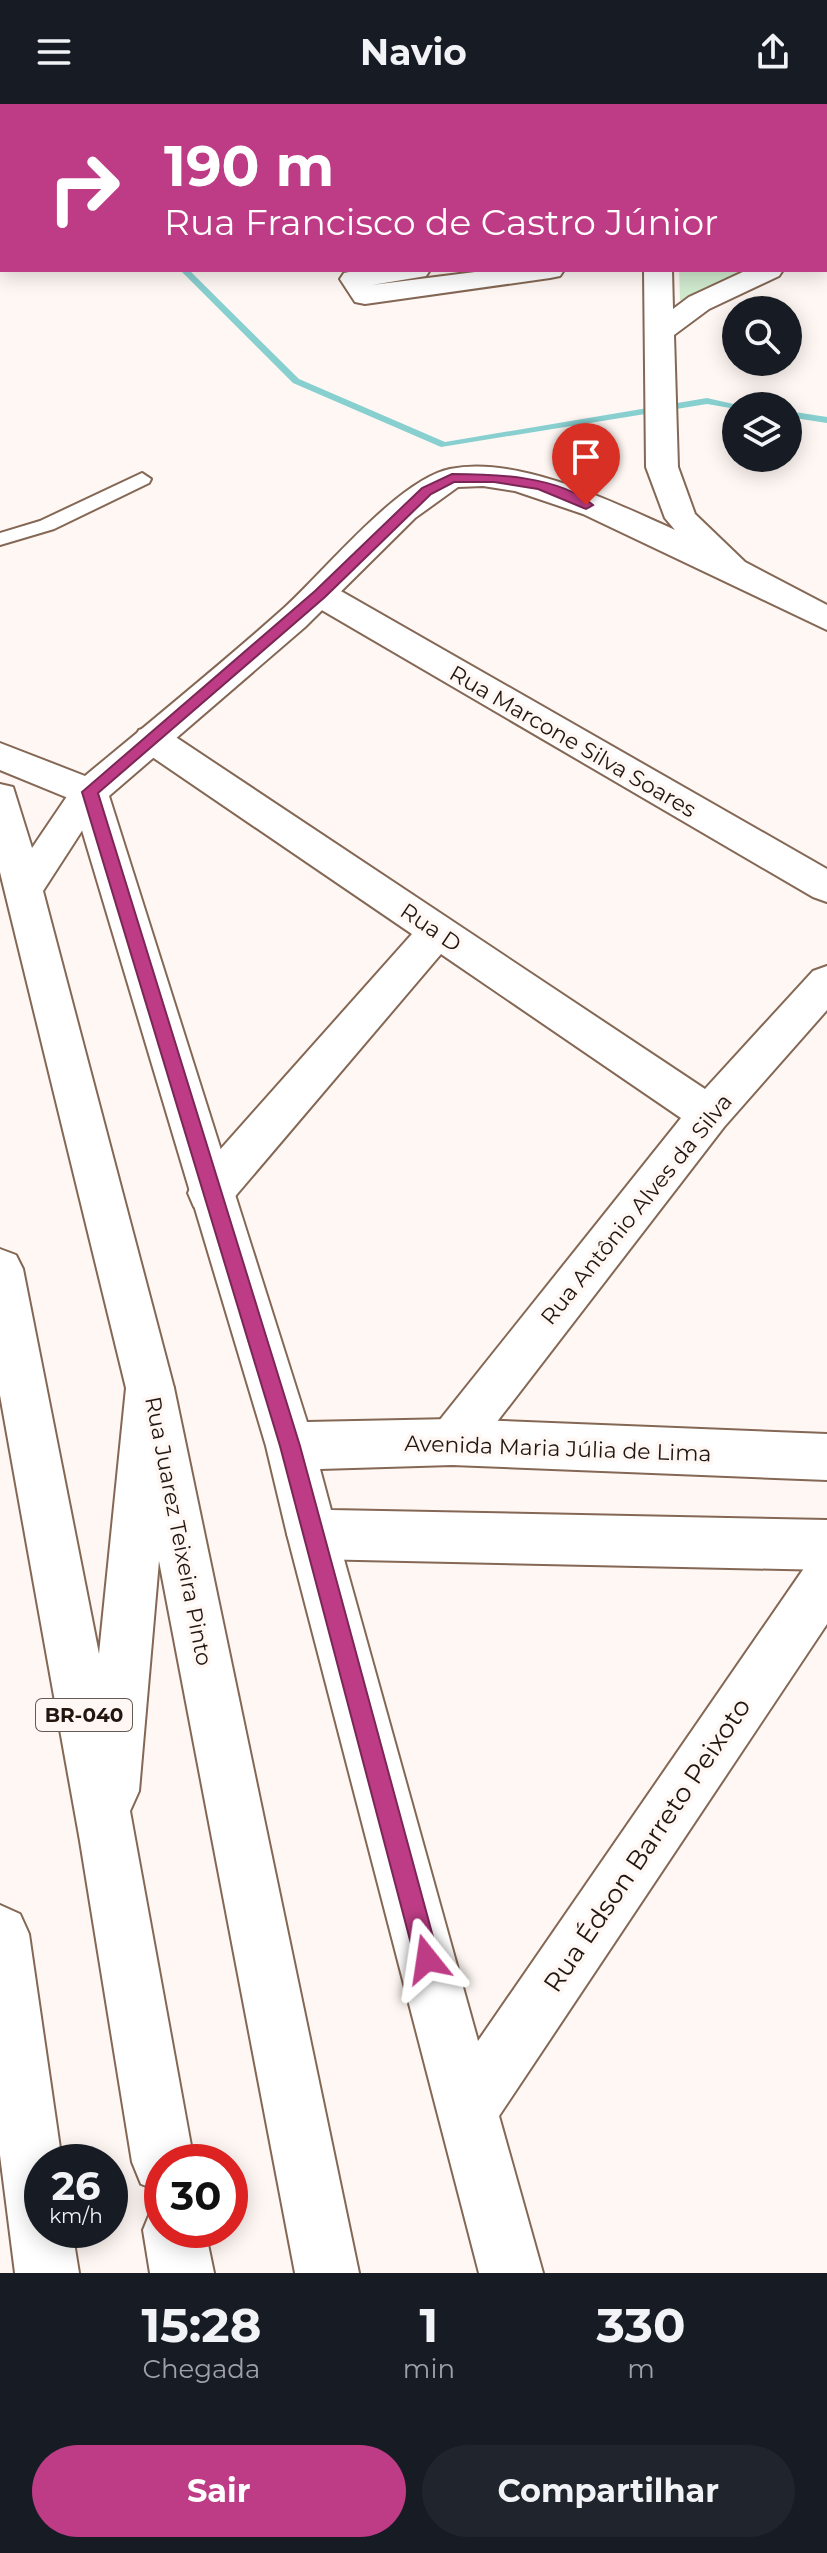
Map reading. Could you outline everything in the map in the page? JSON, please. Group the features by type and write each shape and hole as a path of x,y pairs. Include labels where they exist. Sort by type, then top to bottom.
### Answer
{"main road":[{"path":"402,272 354,279 365,296 536,272"},
{"path":"658,272 662,467 681,518 733,570"},
{"path":"660,332 699,303 765,272"},
{"path":"25,888 89,792 320,594 426,491 452,478 494,478 541,486 733,570 827,619"},
{"name":"Rua Marcone Silva Soares","path":"320,594 827,887"},
{"name":"Rua D","path":"152,739 709,1114"},
{"path":"0,756 89,792"},
{"path":"89,792 290,1446 511,2273"},
{"name":"Rua Juarez Teixeira Pinto","path":"0,797 150,1388 327,2273"},
{"path":"210,1193 438,931"},
{"name":"Rua Antônio Alves da Silva","path":"452,1442 709,1114 827,982"},
{"name":"BR-040","path":"0,1269 108,1841 160,2144"},
{"path":"108,1841 150,1388"},
{"name":"Avenida Maria Júlia de Lima","path":"290,1446 452,1442 827,1457"},
{"path":"312,1534 827,1545"},
{"name":"Rua Édson Barreto Peixoto","path":"467,2110 827,1579"},
{"path":"0,1934 47,2273"},
{"path":"177,2248 182,2273"}],"lane":[{"path":"0,539 47,525 142,479"}],"green space":[{"path":"679,272 743,272 704,288 687,301 680,300"}],"waterway":[{"path":"186,272 296,381 444,445 707,401 722,404"},
{"path":"802,416 827,420"}],"route":[{"path":"427,1959 290,1446 89,792 320,594 426,491 452,478 494,478 541,486 586,505"}]}
